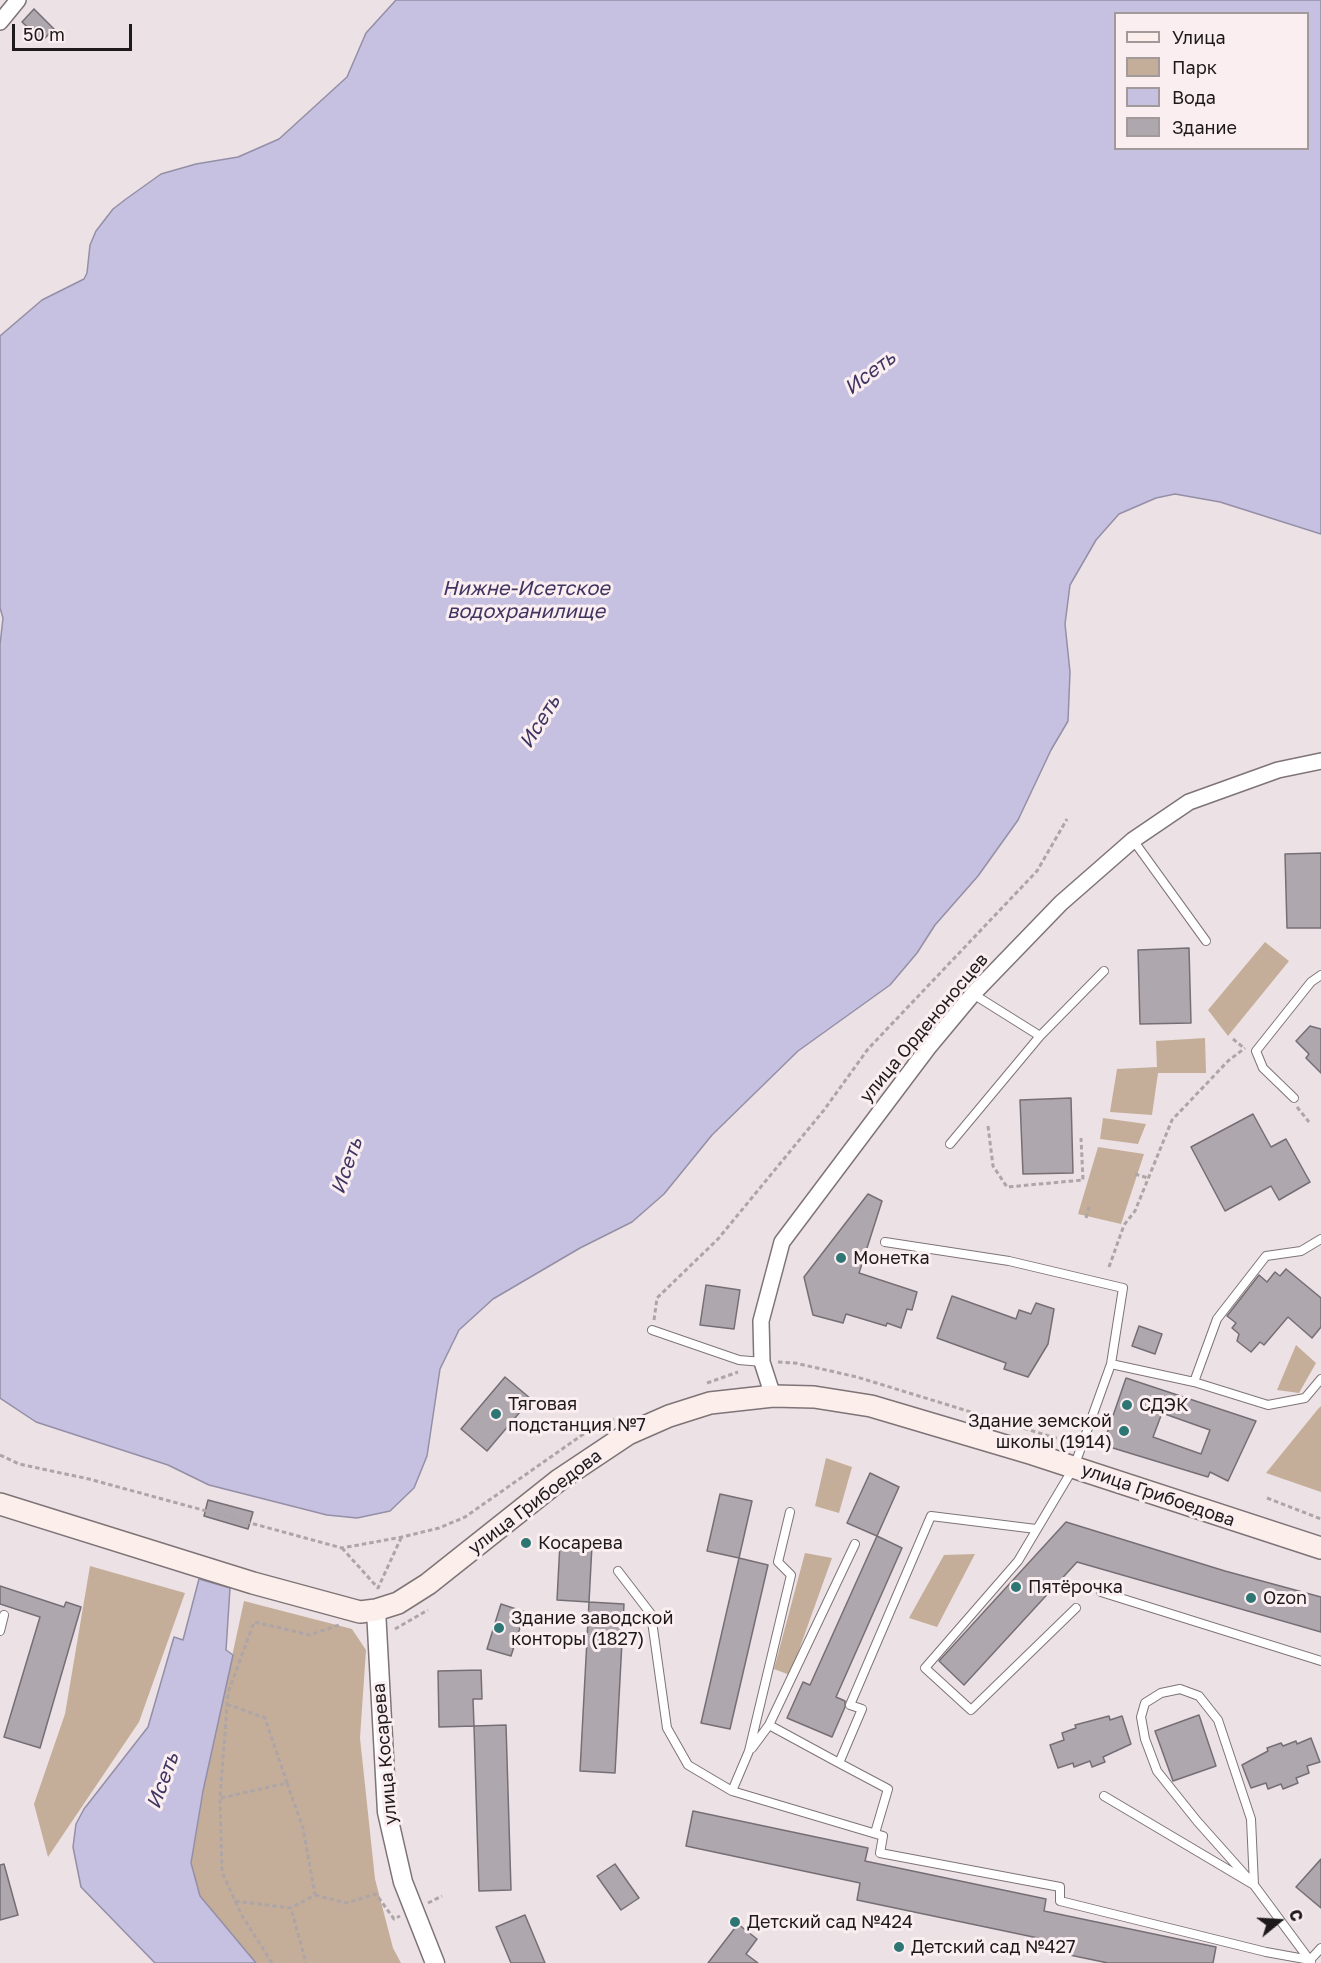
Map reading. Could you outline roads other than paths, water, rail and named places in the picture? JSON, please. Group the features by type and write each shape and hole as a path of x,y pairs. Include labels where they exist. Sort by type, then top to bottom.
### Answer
{"main road":[{"name":"улица Грибоедова","path":"0,1504 253,1583 360,1612 376,1610 398,1603 428,1584 559,1480 628,1434 669,1416 710,1403 773,1396 814,1397 871,1406 1074,1467 1321,1548"}],"street":[{"path":"0,22 18,0"},
{"name":"улица Орденоносцев","path":"773,1396 762,1362 761,1322 782,1242 928,1048 973,994 1061,903 1133,840 1189,802 1278,771 1320,765"},
{"name":"улица Косарева","path":"376,1610 387,1812 403,1881 435,1963"}],"lane":[{"path":"1133,840 1206,941"},
{"path":"950,1144 1040,1036 1104,971"},
{"path":"1294,1098 1263,1068 1256,1051 1311,982 1321,975"},
{"path":"973,994 1040,1036"},
{"path":"1194,1382 1217,1319 1266,1256 1301,1251 1321,1239"},
{"path":"885,1242 1009,1261 1123,1288 1111,1364 1074,1467 1018,1561 925,1668 971,1710 1076,1608"},
{"path":"652,1330 739,1360 762,1362"},
{"path":"1111,1364 1194,1382 1268,1405 1305,1398 1321,1379"},
{"path":"732,1791 749,1751 791,1575 778,1563 790,1512"},
{"path":"839,1763 862,1709 850,1704 931,1516 1036,1529"},
{"path":"749,1751 769,1725 855,1544"},
{"path":"618,1571 651,1614 667,1728 688,1765 732,1791 883,1836 880,1853 1060,1887 1060,1901 1311,1962"},
{"path":"1101,1592 1321,1661"},
{"path":"0,1631 4,1615"},
{"path":"1254,1886 1251,1819 1218,1720 1199,1696 1180,1689 1161,1693 1145,1702 1141,1717 1145,1739 1157,1771 1254,1886 1311,1962"},
{"path":"769,1725 888,1789 875,1833"},
{"path":"1104,1796 1254,1886"},
{"path":"1311,1962 1321,1948"}],"water":[{"name":"Нижне-Исетское водохранилище","path":"396,0 1321,0 1321,534 1220,502 1175,494 1156,498 1119,514 1096,540 1070,585 1065,624 1070,672 1068,721 1051,750 1018,820 978,876 935,925 917,953 890,985 798,1051 712,1135 664,1194 632,1222 580,1248 493,1299 459,1330 440,1369 427,1456 414,1488 390,1511 357,1518 327,1515 209,1485 168,1465 36,1422 0,1398 0,645 3,618 0,608 0,336 42,300 84,279 87,273 90,245 96,231 113,209 161,174 196,164 238,157 279,139 347,77 366,33"},
{"name":"Исеть","path":"199,1579 230,1588 226,1650 233,1655 203,1791 191,1863 200,1896 256,1963 155,1963 81,1887 73,1847 76,1824 84,1809 148,1727 174,1637 183,1640"}],"place":[{"name":"Монетка","path":"841,1258"},
{"name":"СДЭК","path":"1127,1405"},
{"name":"Тяговая подстанция №7","path":"496,1414"},
{"name":"Здание земской школы (1914)","path":"1124,1431"},
{"name":"Косарева","path":"526,1543"},
{"name":"Пятёрочка","path":"1016,1587"},
{"name":"Ozon","path":"1251,1598"},
{"name":"Здание заводской конторы (1827)","path":"499,1628"},
{"name":"Детский сад №424","path":"735,1922"},
{"name":"Детский сад №427","path":"899,1947"}]}
